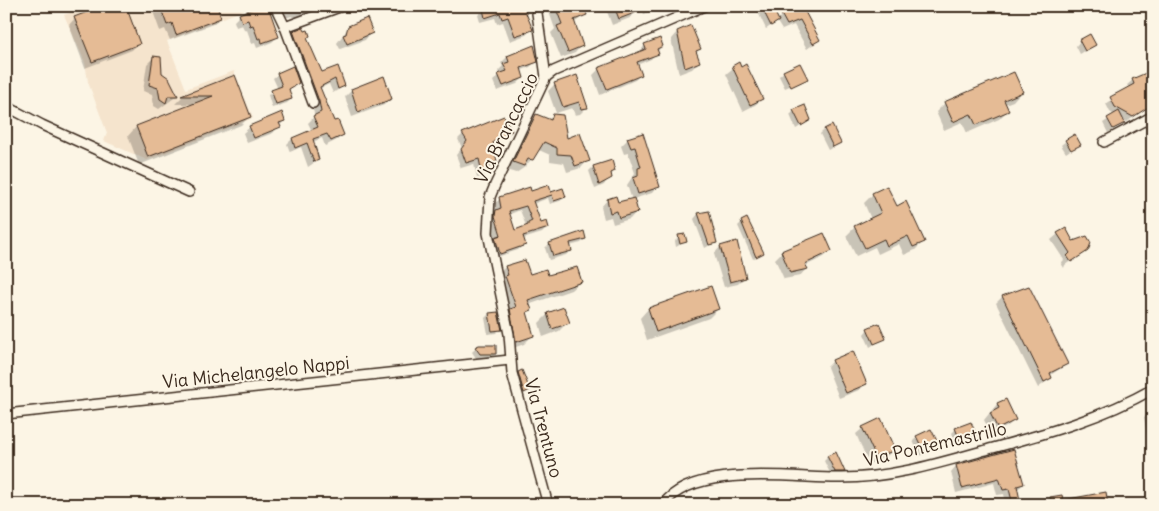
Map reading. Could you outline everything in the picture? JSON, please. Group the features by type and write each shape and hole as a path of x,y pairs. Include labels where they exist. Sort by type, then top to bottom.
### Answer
{"street":[{"path":"275,6 285,27 313,103"},
{"path":"285,27 342,6"},
{"path":"536,6 546,77"},
{"name":"Via Brancaccio","path":"510,360 509,334 488,233 490,197 546,77 554,71 613,44 704,6"},
{"path":"6,106 42,125 189,192"},
{"path":"1104,142 1153,116"},
{"name":"Via Michelangelo Nappi","path":"6,414 510,360"},
{"name":"Via Trentuno","path":"510,360 548,505"},
{"name":"Via Pontemastrillo","path":"663,505 676,491 712,478 772,475 838,478 866,477 951,460 1088,420 1153,389"}],"shaded area":[{"path":"87,6 253,6 167,41 186,89 234,71 253,118 147,160 104,141 107,133 88,82 85,62 64,15"}],"building":[{"path":"103,6 126,6 140,44 92,62 74,17"},
{"path":"160,6 217,6 221,18 176,35 172,23 167,25"},
{"path":"259,6 268,6 279,37 262,43 261,38 258,39 253,25 250,26 248,20 242,22 239,14"},
{"path":"491,6 523,6 533,30 515,36 508,17 502,19 500,13 485,18 483,9"},
{"path":"555,6 584,6 587,15 574,20 583,46 568,52 557,26 562,24"},
{"path":"614,6 650,6 650,7 619,19"},
{"path":"761,6 772,6 779,21 771,26"},
{"path":"792,6 802,6 820,40 813,44 800,20 787,25 781,14"},
{"path":"367,18 373,33 347,44 343,35 346,34 348,26"},
{"path":"691,25 701,49 696,51 700,62 685,68 677,31"},
{"path":"303,27 305,31 308,30 310,36 307,38 322,72 338,66 345,86 338,89 335,79 320,87 334,121 338,120 344,135 331,141 327,134 313,139 319,160 314,162 307,143 295,148 292,138 318,127 313,116 321,112 319,101 293,31"},
{"path":"1090,34 1096,45 1085,51 1079,40"},
{"path":"660,38 663,46 657,49 659,54 637,62 642,75 607,89 598,68 646,49 644,44"},
{"path":"534,45 538,62 521,68 524,78 503,86 498,74 507,71 503,64 509,62 507,56"},
{"path":"153,56 161,57 162,73 169,78 178,96 168,96 166,103 160,99 158,88 149,85"},
{"path":"739,62 741,67 746,64 763,99 750,105 732,66"},
{"path":"800,63 808,79 791,87 783,71"},
{"path":"293,66 299,83 289,89 292,99 276,104 271,90 282,86 277,73"},
{"path":"1153,70 1153,104 1133,117 1115,107 1110,97 1134,84 1132,79"},
{"path":"1014,72 1023,92 1004,100 1009,111 976,125 971,114 953,122 944,102"},
{"path":"235,75 251,117 148,157 136,126 213,96 181,96"},
{"path":"577,75 588,108 581,109 579,102 563,107 554,83"},
{"path":"384,76 392,99 358,112 351,89"},
{"path":"805,105 811,120 801,126 793,110"},
{"path":"1119,111 1125,123 1113,129 1107,118"},
{"path":"282,112 285,121 279,123 281,127 254,138 249,126"},
{"path":"536,114 551,120 553,114 563,115 567,138 580,133 590,161 575,166 571,155 557,154 557,148 544,142 533,160 528,159 524,166 513,162"},
{"path":"504,116 512,131 493,142 497,162 489,164 490,172 482,173 479,159 466,163 461,149 467,141 462,133"},
{"path":"832,125 841,143 833,147 824,129"},
{"path":"643,133 660,187 638,194 633,178 638,176 638,168 641,167 635,147 631,148 627,138"},
{"path":"1075,134 1081,145 1071,150 1065,140"},
{"path":"612,160 615,171 611,173 612,178 599,185 593,166"},
{"path":"549,185 552,195 533,201 541,223 547,221 549,228 523,236 526,245 500,254 495,237 501,235 495,216 496,210 501,208 499,197 530,187 531,191","holes":["526,206 532,221 528,225 515,230 509,211"]},
{"path":"887,186 897,206 906,201 925,242 913,247 908,236 887,246 884,239 865,248 854,226 881,213 872,193"},
{"path":"563,188 566,197 554,201 551,192"},
{"path":"616,196 618,202 634,198 638,212 619,218 617,211 610,213 607,199"},
{"path":"709,211 717,243 709,245 698,213"},
{"path":"747,218 764,253 756,257 741,221"},
{"path":"1066,228 1073,241 1087,236 1091,243 1088,251 1071,262 1067,256 1070,253 1057,233"},
{"path":"584,231 586,239 570,243 572,251 553,256 549,243"},
{"path":"824,233 832,251 805,264 808,269 790,273 781,251"},
{"path":"685,234 687,242 680,244 678,235"},
{"path":"737,241 746,278 730,282 720,246"},
{"path":"525,260 530,274 546,269 548,275 577,267 582,282 528,300 532,310 527,312 534,336 516,342 510,309 516,307 505,276 508,275 505,266"},
{"path":"711,286 719,309 656,332 648,308"},
{"path":"1029,286 1068,364 1050,373 1052,378 1044,382 1002,296"},
{"path":"564,307 570,323 552,329 547,313"},
{"path":"498,312 502,330 492,331 489,313"},
{"path":"879,323 886,339 874,344 867,328"},
{"path":"479,345 496,345 496,354 480,354 475,347"},
{"path":"853,351 867,384 846,393 832,360"},
{"path":"522,370 530,390 524,393 518,372"},
{"path":"1006,399 1016,420 998,429 990,413 999,408 997,403"},
{"path":"881,418 895,450 876,458 862,427"},
{"path":"971,422 977,437 961,443 955,428"},
{"path":"931,429 939,445 924,452 916,436"},
{"path":"1014,449 1024,484 1017,486 1021,505 1013,505 1009,489 1003,490 999,478 962,488 956,465"},
{"path":"836,452 845,472 835,472 827,456"},
{"path":"1106,492 1108,505 1052,505 1050,497 1062,495 1063,500"}]}
